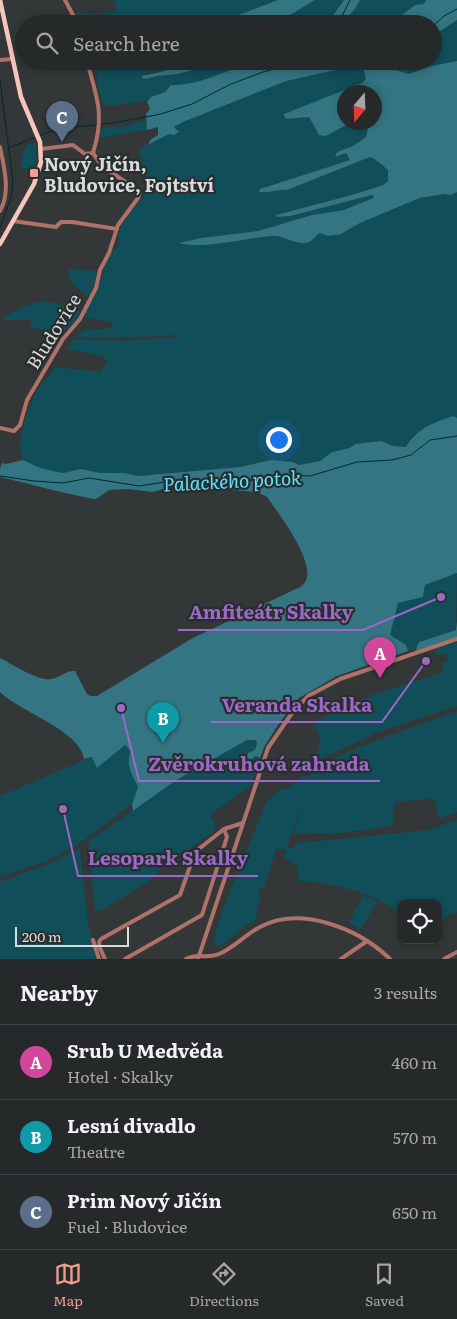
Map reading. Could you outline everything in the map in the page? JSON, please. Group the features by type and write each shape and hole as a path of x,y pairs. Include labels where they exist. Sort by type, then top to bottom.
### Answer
{"main road":[{"path":"0,0 23,104 38,136 41,149 41,162 38,174 0,244"}],"street":[{"path":"65,0 73,15"},
{"path":"1,60 12,58"},
{"path":"89,70 100,108 100,121 93,153"},
{"name":"Bludovice","path":"0,428 14,431 20,426 27,400 63,339 80,318 96,288 100,270 110,253 116,229 126,212 138,198 140,192 102,166 93,153 85,154 73,145 41,149"},
{"path":"0,147 6,177 6,193 0,211"},
{"path":"13,221 56,227 62,222 78,222 116,229"},
{"path":"199,957 268,748 301,702 325,686 340,679 457,638"},
{"path":"105,959 100,948 99,942 101,939 180,895 195,852 224,829 243,823"},
{"path":"125,959 202,915 227,837 224,829"},
{"path":"186,959 193,956 220,954 261,926 285,920 306,920 330,924 347,930 367,941 390,959"},
{"path":"93,940 99,959"},
{"path":"341,959 367,941"},
{"path":"444,959 457,952"}],"shaded area":[{"path":"114,0 278,0 238,15 100,15 117,10"},
{"path":"278,0 315,0 290,15 238,15"},
{"path":"315,0 344,0 333,15 290,15"},
{"path":"344,0 360,0 349,15 333,15"},
{"path":"360,0 426,0 424,4 414,5 401,15 349,15"},
{"path":"426,0 457,0 457,20 442,30 442,15 402,15 415,5 424,4"},
{"path":"77,13 100,15 75,15"},
{"path":"457,20 457,61 442,64 442,30"},
{"path":"457,61 457,192 451,195 444,194 420,198 360,223 341,234 328,236 320,233 308,242 303,243 275,236 200,245 179,243 201,238 258,231 312,215 344,210 373,198 374,196 372,195 290,216 276,217 276,215 383,185 388,181 388,170 370,157 287,190 259,192 260,189 350,160 346,153 335,157 337,152 353,146 366,137 368,130 382,130 382,85 357,85 366,79 363,70 396,70 409,74 420,70 442,70 442,64"},
{"path":"95,70 164,70 145,74 146,79 193,70 232,70 191,85 168,87 165,92 155,95 146,101 109,106 103,103 97,85 99,83"},
{"path":"169,70 193,70 146,79 142,78 142,76"},
{"path":"231,70 336,70 286,81 183,122 174,127 179,132 174,135 169,134 148,145 151,139 158,135 158,127 147,130 146,114 150,109 147,102 151,97 165,92 171,85 198,81"},
{"path":"336,70 363,70 366,79 362,83 357,85 337,85 337,93 284,115 286,119 309,117 315,130 326,136 337,130 368,130 366,137 353,146 337,152 335,157 346,153 350,160 260,189 263,193 278,189 287,190 370,157 388,170 388,181 386,183 335,200 282,213 276,217 372,195 374,196 373,198 344,210 312,215 258,231 201,238 188,245 278,236 299,243 312,240 320,233 328,236 346,232 360,223 420,198 444,194 451,195 457,192 457,418 453,416 426,427 410,440 406,447 393,446 381,441 355,444 350,448 332,452 320,461 299,465 292,462 271,460 240,467 137,476 124,473 111,475 74,470 63,473 40,468 23,460 20,444 29,408 37,390 55,367 101,372 104,365 106,365 107,360 103,356 67,349 73,339 122,341 180,337 180,335 112,338 76,337 84,331 113,327 112,322 90,319 84,315 91,300 93,300 105,270 103,266 112,252 119,246 119,231 127,217 147,191 166,190 158,187 149,189 152,184 148,184 142,166 140,149 144,145 158,141 183,122 286,81"},
{"path":"396,70 420,70 409,74"},
{"path":"337,93 337,130 326,136 319,135 309,117 286,119 284,114"},
{"path":"146,120 147,130 99,138 101,128 126,126"},
{"path":"36,143 37,161 31,170 22,169 24,150 28,144"},
{"path":"71,269 95,271 97,274 89,298 73,284 68,271"},
{"path":"44,301 76,308 80,313 70,327 60,331 31,328 31,320 1,320 21,308"},
{"path":"453,416 457,418 457,573 425,585 423,597 398,603 390,635 406,645 408,651 337,676 299,698 280,722 264,747 260,758 256,756 240,767 248,753 255,750 257,743 256,740 247,740 173,782 133,811 132,804 138,787 129,765 131,751 125,745 97,768 92,757 84,759 80,749 61,730 21,707 0,692 0,658 40,678 52,679 75,671 87,694 97,696 191,639 300,587 305,583 307,577 304,558 293,536 267,497 257,492 232,490 201,491 171,487 152,492 129,489 109,490 93,499 0,477 2,463 6,464 23,460 40,468 63,473 81,469 100,473 124,473 138,476 240,467 271,460 293,462 299,465 320,461 332,452 350,448 355,444 381,441 393,446 406,447 410,440 420,431"},
{"path":"457,573 456,630 419,642 417,648 408,651 406,645 390,635 398,603 423,597 425,585"},
{"path":"457,621 457,639 415,652 419,642 456,630"},
{"path":"457,642 457,706 379,732 321,759 314,759 321,739 313,722 372,695 444,672 441,664 448,661 446,653 437,655 435,649"},
{"path":"91,706 131,751 129,768 138,787 132,804 80,843 49,860 0,877 0,796 92,757"},
{"path":"457,711 457,812 439,819 434,798 395,803 392,826 340,833 293,834 302,803 287,848 292,848 298,843 429,830 457,820 457,912 442,920 442,899 397,899 397,912 380,901 353,890 339,886 298,881 298,867 284,858 286,849 276,850 264,887 258,891 260,899 255,921 223,944 218,947 215,946 214,938 224,906 266,803 278,790 289,788 301,777 311,775 314,767 359,747"},
{"path":"247,740 257,741 255,750 248,753 240,766 256,756 260,758 251,785 213,813 211,817 216,826 213,832 162,868 148,882 99,912 95,910 88,848 89,841 173,782"},
{"path":"80,848 88,923 97,959 0,959 0,882 51,863"},
{"path":"363,895 377,902 361,929 349,923"}],"waterway":[{"path":"342,15 350,0"},
{"path":"442,18 457,9"},
{"path":"8,148 57,129 113,123 161,114 192,104 231,84 271,70"},
{"path":"0,80 13,182 11,198 0,227"},
{"name":"Palackého potok","path":"0,476 63,483 89,478 139,486 178,480 245,481 284,475 310,476 357,462 392,460 411,455 430,440 457,436"}],"place":[{"name":"Prim Nový Jičín","path":"62,142"},
{"name":"Nový Jičín, Bludovice, Fojtství","path":"34,173"},
{"name":"Amfiteátr Skalky","path":"441,597"},
{"name":"Veranda Skalka","path":"426,661"},
{"name":"Srub U Medvěda","path":"380,678"},
{"name":"Zvěrokruhová zahrada","path":"121,708"},
{"name":"Lesní divadlo","path":"163,743"},
{"name":"Lesopark Skalky","path":"63,809"}]}
